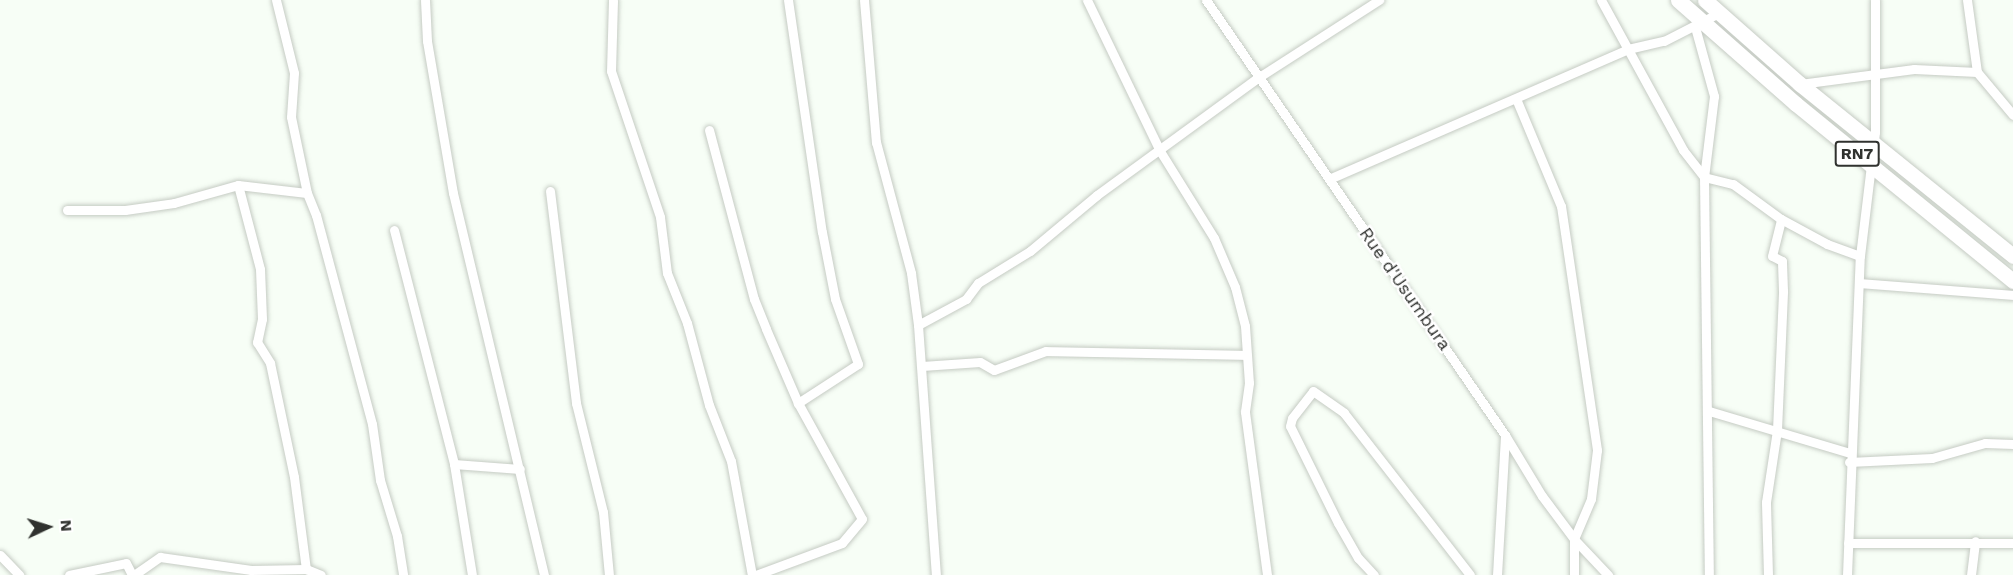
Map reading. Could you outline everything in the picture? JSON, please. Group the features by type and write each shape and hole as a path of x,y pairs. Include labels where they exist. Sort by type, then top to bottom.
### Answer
{"main road":[{"name":"RN7","path":"1678,0 1800,84 2013,256"},
{"name":"RN7","path":"1705,0 1707,21 1869,164 2013,281"}],"street":[{"path":"276,0 294,73 291,117 307,193 316,215 372,424 380,480 397,536 403,575"},
{"path":"425,0 427,41 453,193 544,575"},
{"path":"613,0 611,71 660,217 667,273 687,323 709,405 731,461 754,575 842,543 862,519 798,404 754,299 709,130"},
{"path":"788,0 824,243 835,299 858,364 798,404"},
{"path":"864,0 876,142 911,273 918,325 936,575"},
{"path":"1087,0 1160,151 1214,238 1235,287 1249,383 1245,412 1268,575"},
{"name":"Rue d'Usumbura","path":"1206,0 1574,539 1608,575"},
{"path":"918,325 966,299 978,283 1030,251 1097,195 1259,77 1379,0"},
{"path":"1601,0 1683,150 1704,177 1733,184 1781,219 1827,244 1860,256"},
{"path":"1847,575 1850,457 1860,256 1869,164 1874,142 1875,0"},
{"path":"1967,0 1977,72 2013,115"},
{"path":"1329,179 1517,101 1628,49 1664,41 1707,21 1714,96 1704,177 1709,411 1709,575"},
{"path":"1800,84 1914,69 1977,72"},
{"path":"1517,101 1561,206 1597,450 1592,499 1574,539 1574,575"},
{"path":"67,210 82,213 154,206 238,185 307,193"},
{"path":"238,185 260,269 262,319 257,342 270,363 294,477 306,569"},
{"path":"550,191 576,403 603,512 609,575"},
{"path":"1768,575 1766,502 1777,430 1784,291 1782,261 1772,256 1781,219"},
{"path":"394,230 454,464 472,575"},
{"path":"1860,283 2013,295"},
{"path":"922,366 980,362 994,370 1046,351 1246,355"},
{"path":"1374,575 1358,558 1338,523 1290,426 1292,418 1312,391 1344,413 1470,575"},
{"path":"1709,411 1777,430 1850,457 1932,458 1985,443 2013,444"},
{"path":"1497,575 1505,435"},
{"path":"454,464 520,469"},
{"path":"1848,543 1975,541 2013,543"},
{"path":"1971,575 1975,541"},
{"path":"0,555 19,575"},
{"path":"69,575 126,563 133,575 160,557 250,570 306,569 321,575"}]}
